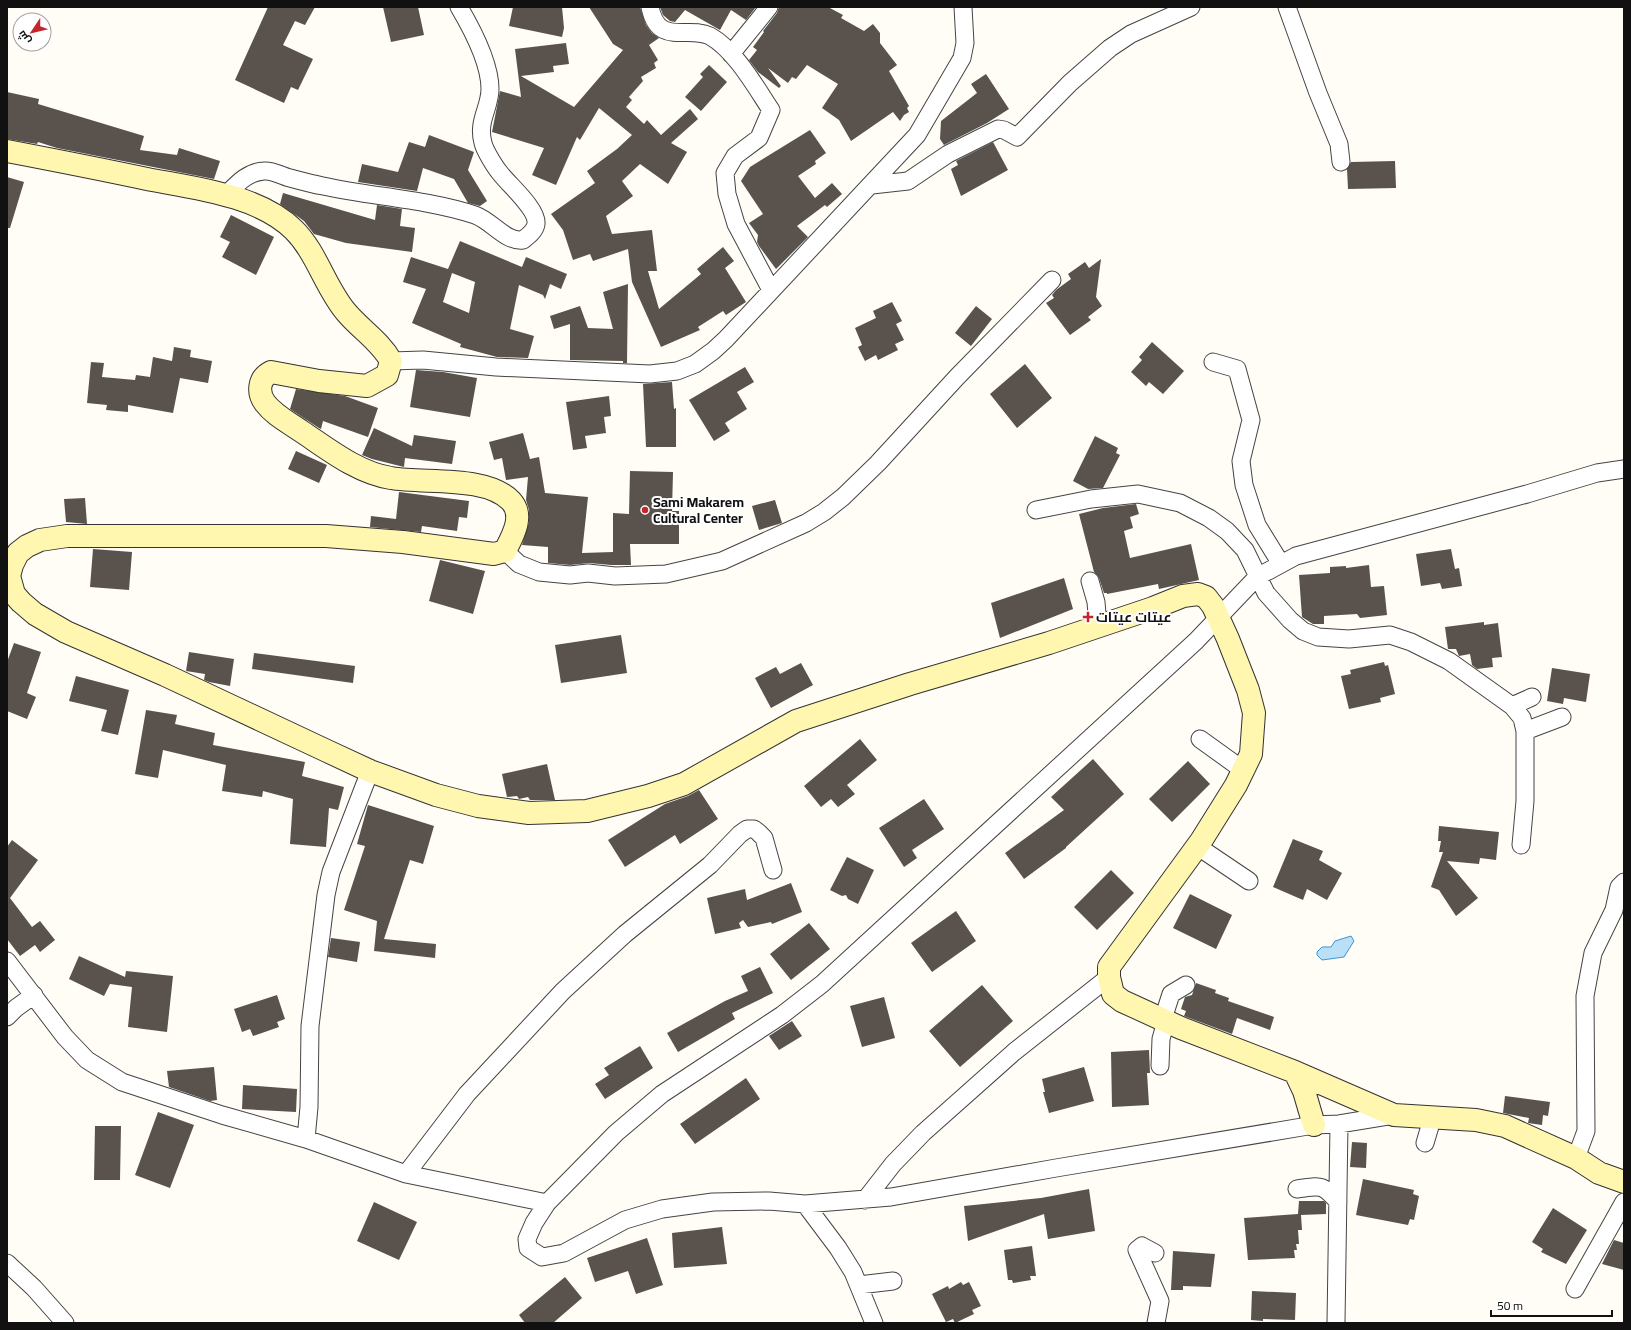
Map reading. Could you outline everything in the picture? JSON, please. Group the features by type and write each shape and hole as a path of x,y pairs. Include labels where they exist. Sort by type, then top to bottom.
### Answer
{"main road":[{"path":"7,151 226,195 281,218 307,245 328,285 346,312 386,351 391,361 387,375 367,386 319,381 271,372 265,375 261,381 260,388 264,402 275,413 325,447 368,472 390,478 412,481 469,484 489,488 511,501 516,510 518,521 504,551 494,554 403,542 326,536 67,536 40,540 27,546 18,553 8,576 14,594 35,614 66,632 172,678 370,771 436,795 478,806 529,813 588,811 648,796 684,784 796,721 910,684 1049,643 1190,594 1206,597 1213,606 1239,663 1248,690 1254,713 1251,754 1236,785 1197,846 1109,967 1109,977 1113,994 1122,1001 1181,1028 1295,1072 1394,1115 1432,1116 1476,1120 1505,1126 1576,1158 1599,1173 1624,1182"},
{"path":"1295,1072 1304,1091 1314,1126"}],"street":[{"path":"226,195 240,180 246,176 264,171 273,172 289,178 358,194 450,208 478,216 513,239 523,240 531,234 536,225 536,220 525,201 496,168 483,144 482,119 490,91 489,80 482,55 468,22 459,7"},
{"path":"650,7 652,17 660,27 671,33 695,33 709,36 732,54 771,110 759,138 735,156 725,173 728,194 736,224 771,290"},
{"path":"732,54 769,7"},
{"path":"391,361 422,360 496,367 650,374 677,371 694,364 713,351 872,185 917,135 962,58 965,43 963,7"},
{"path":"872,185 908,181 948,154 998,129 1004,130 1017,137 1070,83 1110,48 1131,34 1191,7"},
{"path":"1287,7 1320,99 1339,144 1341,162"},
{"path":"504,551 519,564 539,572 570,575 588,573 615,576 666,574 722,561 806,523 824,512 878,463 962,372 1052,280"},
{"path":"1213,362 1237,369 1251,420 1241,461 1244,485 1258,525 1281,564"},
{"path":"1394,1115 1339,1124 1314,1126 1056,1168 891,1197 805,1204 769,1201 713,1202 662,1209 625,1220 564,1253 542,1257 528,1248 527,1239 534,1223 547,1203 616,1133 662,1094 782,1015 822,984 1219,620 1257,577 1296,556 1527,494 1597,473 1624,470"},
{"path":"1036,510 1091,498 1138,494 1180,503 1209,518 1227,531 1245,550 1266,593 1290,620 1303,630 1318,637 1349,639 1390,635 1411,642 1449,661 1512,706 1522,718 1525,730 1525,801 1521,845"},
{"path":"1090,581 1096,602 1098,626"},
{"path":"1512,706 1532,697"},
{"path":"1525,730 1562,717"},
{"path":"1200,739 1243,770"},
{"path":"306,1139 309,1107 310,1026 326,895 331,872 370,771"},
{"path":"406,1174 467,1094 563,991 625,934 710,865 740,834 747,829 754,829 764,838 773,870"},
{"path":"1197,846 1249,881"},
{"path":"1576,1158 1586,1131 1585,996 1593,953 1614,910 1619,887 1624,882"},
{"path":"7,961 65,1037 87,1060 122,1082 306,1139 406,1174 547,1203"},
{"path":"865,1200 893,1164 923,1133 1014,1052 1109,977"},
{"path":"1160,1066 1162,1039 1171,994 1186,985"},
{"path":"7,1017 16,1008 34,995"},
{"path":"1425,1142 1432,1116"},
{"path":"1336,1323 1339,1124"},
{"path":"1297,1189 1318,1186 1327,1189 1338,1202"},
{"path":"1575,1289 1624,1202"},
{"path":"805,1204 838,1248 853,1272 874,1323"},
{"path":"1156,1253 1142,1246 1137,1250 1160,1301 1156,1323"},
{"path":"7,1263 34,1288 65,1323"},
{"path":"859,1285 893,1281"}],"water":[{"path":"1351,936 1354,941 1344,957 1322,960 1317,955 1317,952 1322,947 1331,947 1335,941"}],"building":[{"path":"268,7 315,7 305,25 295,21 283,45 313,59 298,90 291,87 284,103 235,80"},
{"path":"383,7 418,7 424,35 391,42"},
{"path":"513,7 562,7 564,28 562,37 509,26"},
{"path":"589,7 640,7 646,25 652,33 659,38 649,45 658,60 654,63 656,68 641,77 643,81 629,97 632,100 626,107 644,124 647,120 661,135 690,109 698,119 671,143 687,152 668,184 640,164 622,181 633,196 606,216 612,234 652,230 657,271 648,271 659,309 701,274 697,269 723,247 734,261 725,268 746,302 726,315 723,311 698,327 700,330 661,347 632,282 628,249 593,261 590,254 573,260 563,230 551,214 595,183 587,171 617,149 632,135 599,108 580,140 577,137 556,185 532,175 544,148 492,132 500,91 521,97 515,49 566,43 569,64 553,66 554,72 521,76 574,107 623,50 613,44"},
{"path":"660,7 756,7 746,20 731,10 720,30 685,10 675,22 670,21 663,15"},
{"path":"779,7 828,7 843,15 841,18 864,31 873,24 880,33 880,43 897,65 889,71 909,106 907,108 909,112 904,115 900,121 893,112 851,141 839,120 822,108 838,84 807,65 796,79 792,77 788,83 768,68 781,86 779,88 758,72 749,60 757,50 753,47 777,13"},
{"path":"709,65 727,82 701,111 685,97 703,77 700,74"},
{"path":"986,74 1009,109 987,123 944,145 940,139 941,121 977,93 971,84"},
{"path":"7,92 39,99 38,104 144,136 140,150 177,155 179,148 220,161 214,179 57,148 38,142 37,144 7,139"},
{"path":"810,130 826,153 815,161 816,164 798,176 815,198 832,183 842,194 827,207 825,205 797,226 808,237 776,269 759,246 757,242 758,235 749,223 763,214 741,181 750,167"},
{"path":"429,135 474,152 468,170 487,201 480,206 468,203 454,179 423,168 417,191 358,182 362,164 398,172 409,142 425,147"},
{"path":"993,142 1008,170 961,196 951,169 958,165 956,161"},
{"path":"1395,161 1396,188 1348,189 1347,169 1351,162"},
{"path":"7,177 24,182 10,228 7,228"},
{"path":"283,193 375,220 377,205 402,209 400,226 415,228 412,252 346,243 314,234 304,221 280,204"},
{"path":"231,215 274,237 256,275 222,257 230,242 220,237"},
{"path":"460,241 522,267 526,257 567,274 561,289 550,284 545,299 543,295 519,285 510,329 534,336 528,358 497,357 460,347 461,344 412,323 426,289 403,282 411,257 448,269","holes":["452,273 475,282 469,313 443,302"]},
{"path":"1101,259 1096,297 1102,306 1088,317 1091,320 1070,335 1046,303 1054,298 1052,295 1056,290 1071,279 1068,274 1085,262 1089,268"},
{"path":"628,284 627,363 623,363 623,361 570,360 570,324 554,329 550,316 580,306 588,328 613,329 603,292"},
{"path":"892,302 902,321 896,324 904,340 895,344 898,350 878,360 876,355 865,361 858,347 862,345 855,328 876,318 873,311"},
{"path":"976,306 992,319 971,346 955,333"},
{"path":"1152,342 1184,371 1163,394 1149,382 1146,386 1131,372 1142,360 1139,357"},
{"path":"174,347 191,350 190,357 212,361 208,383 180,378 173,413 128,405 128,412 106,410 107,405 87,403 91,362 104,363 102,377 135,380 136,375 150,377 153,357 172,361"},
{"path":"1025,364 1052,398 1017,428 990,394"},
{"path":"745,367 754,382 737,392 747,409 725,423 730,431 714,441 689,400"},
{"path":"416,370 443,372 477,378 470,417 410,407"},
{"path":"672,382 674,409 676,408 676,447 646,447 643,384"},
{"path":"296,389 345,396 378,408 368,437 323,421 321,429 290,409"},
{"path":"609,396 611,416 604,417 606,433 585,436 587,448 573,450 566,402"},
{"path":"374,428 412,446 414,435 456,441 452,464 405,458 404,467 362,455"},
{"path":"523,433 530,459 539,457 545,493 588,497 582,553 613,552 613,513 629,514 630,471 673,472 672,511 679,511 679,544 630,544 631,565 589,563 570,565 548,563 548,547 522,545 529,522 529,510 526,500 528,477 506,480 502,458 494,460 489,442"},
{"path":"1095,436 1118,448 1116,453 1120,455 1103,488 1088,489 1073,481"},
{"path":"296,451 327,465 319,483 288,469"},
{"path":"399,492 469,501 467,518 459,517 457,531 422,526 421,532 370,527 371,516 396,519"},
{"path":"85,498 87,524 66,522 64,499"},
{"path":"775,500 782,523 759,530 752,506"},
{"path":"1136,504 1139,514 1130,517 1133,528 1124,531 1130,558 1191,544 1199,580 1159,589 1158,584 1107,594 1104,593 1099,578 1094,572 1079,514 1103,508"},
{"path":"93,549 132,552 129,590 90,587"},
{"path":"1451,549 1455,569 1459,568 1462,586 1442,589 1440,583 1421,586 1416,554"},
{"path":"440,560 485,571 473,614 429,601"},
{"path":"1369,565 1371,587 1384,586 1387,615 1360,618 1357,614 1324,616 1324,624 1313,624 1302,617 1299,575 1330,573 1330,567 1346,566 1346,568"},
{"path":"1064,578 1073,609 1000,638 991,603"},
{"path":"1484,622 1484,625 1498,623 1502,657 1492,658 1493,667 1477,669 1472,665 1470,654 1459,656 1456,649 1448,649 1445,627"},
{"path":"621,635 627,673 561,683 555,645"},
{"path":"14,643 41,652 27,693 36,697 27,719 7,711 7,662"},
{"path":"189,652 234,659 230,686 204,680 205,674 186,671"},
{"path":"254,653 355,666 353,683 252,669"},
{"path":"1384,662 1385,666 1388,665 1395,694 1380,698 1381,702 1349,709 1341,676 1351,674 1350,670"},
{"path":"801,663 813,685 771,708 755,678 776,667 780,674"},
{"path":"1552,668 1590,674 1586,702 1564,698 1563,704 1547,701"},
{"path":"76,676 129,690 118,735 101,731 107,710 69,701"},
{"path":"146,710 177,715 175,724 215,733 213,745 305,762 302,776 344,787 338,810 329,808 326,847 290,844 293,799 263,791 262,797 222,791 226,765 163,750 158,778 135,774"},
{"path":"860,739 877,760 847,785 855,794 838,807 831,799 821,807 804,786"},
{"path":"1093,759 1124,794 1066,848 1024,879 1005,853 1064,810 1051,797"},
{"path":"1188,761 1210,784 1172,822 1149,799"},
{"path":"547,764 555,800 530,800 528,797 519,799 517,796 507,797 502,774"},
{"path":"699,790 718,819 680,844 675,835 625,867 608,840 665,804 688,796"},
{"path":"924,799 944,829 912,850 917,858 904,867 879,828"},
{"path":"368,805 434,826 423,864 410,860 384,939 436,944 435,958 374,951 377,921 344,910 365,846 357,844"},
{"path":"1439,826 1499,832 1496,860 1480,858 1479,864 1447,861 1478,898 1456,916 1439,890 1431,887 1443,852 1439,852 1441,841 1438,841"},
{"path":"1293,839 1323,851 1319,860 1342,873 1327,900 1307,889 1303,900 1273,887"},
{"path":"12,840 38,860 10,898 32,927 40,921 55,940 40,952 35,945 20,956 7,939 7,847"},
{"path":"847,857 874,870 858,904 848,899 846,895 842,896 830,890"},
{"path":"1111,870 1134,893 1097,930 1074,907"},
{"path":"791,883 802,912 772,924 771,922 748,927 743,920 739,923 741,928 715,934 707,898 745,889 747,900"},
{"path":"1190,894 1232,915 1216,949 1173,928"},
{"path":"956,911 976,941 932,972 911,943"},
{"path":"809,923 830,949 791,980 770,954"},
{"path":"331,938 360,942 357,962 328,957"},
{"path":"79,956 125,977 126,971 173,976 167,1032 128,1027 132,987 110,984 104,996 69,979"},
{"path":"760,967 773,993 732,1013 735,1019 678,1052 667,1033 725,1001 748,991 741,976"},
{"path":"1196,983 1216,990 1215,993 1229,998 1228,1001 1274,1017 1270,1030 1237,1018 1232,1034 1184,1016 1186,1011 1181,1009 1185,997 1192,995"},
{"path":"982,985 1013,1021 960,1067 929,1031"},
{"path":"277,995 285,1019 277,1022 279,1027 253,1036 250,1029 242,1032 234,1009"},
{"path":"884,997 895,1038 862,1047 850,1006"},
{"path":"792,1021 802,1036 779,1050 769,1036"},
{"path":"640,1046 653,1068 605,1099 595,1084 609,1075 604,1068"},
{"path":"1149,1050 1150,1073 1147,1073 1149,1105 1112,1107 1111,1052"},
{"path":"214,1067 217,1100 210,1101 169,1087 167,1071"},
{"path":"1084,1067 1094,1101 1049,1113 1043,1092 1045,1092 1042,1079"},
{"path":"746,1078 760,1099 695,1144 680,1124"},
{"path":"243,1085 297,1089 296,1112 242,1109"},
{"path":"1505,1096 1550,1102 1548,1116 1543,1115 1542,1125 1528,1123 1529,1118 1503,1113"},
{"path":"158,1112 194,1125 170,1188 135,1175"},
{"path":"95,1126 121,1126 120,1180 94,1180"},
{"path":"1352,1142 1367,1143 1366,1168 1350,1167"},
{"path":"1363,1179 1414,1190 1413,1194 1419,1196 1414,1220 1410,1219 1408,1225 1356,1215"},
{"path":"1089,1189 1095,1231 1048,1239 1044,1214 968,1241 964,1206 1041,1198"},
{"path":"1299,1201 1324,1201 1326,1203 1326,1214 1301,1215 1302,1230 1298,1230 1299,1244 1296,1244 1297,1250 1294,1250 1295,1258 1248,1260 1244,1218 1298,1214"},
{"path":"374,1202 417,1222 399,1260 357,1241"},
{"path":"1553,1208 1587,1230 1566,1264 1541,1252 1543,1249 1532,1242"},
{"path":"722,1227 727,1264 674,1268 672,1233"},
{"path":"647,1238 663,1285 636,1294 628,1271 595,1282 587,1258"},
{"path":"1614,1240 1624,1243 1624,1270 1602,1264"},
{"path":"1032,1246 1036,1276 1030,1276 1031,1280 1013,1283 1012,1280 1008,1280 1004,1250"},
{"path":"1173,1251 1215,1254 1211,1287 1183,1286 1183,1290 1171,1290"},
{"path":"565,1277 582,1298 553,1323 525,1323 519,1315"},
{"path":"961,1282 963,1285 969,1282 981,1306 972,1310 974,1314 955,1323 953,1319 946,1322 932,1294 948,1286 949,1289"},
{"path":"1252,1291 1296,1293 1295,1320 1251,1320"}],"place":[{"name":"Sami Makarem Cultural Center","path":"645,510"},
{"name":"عيتات عيتات","path":"1088,617"}]}
